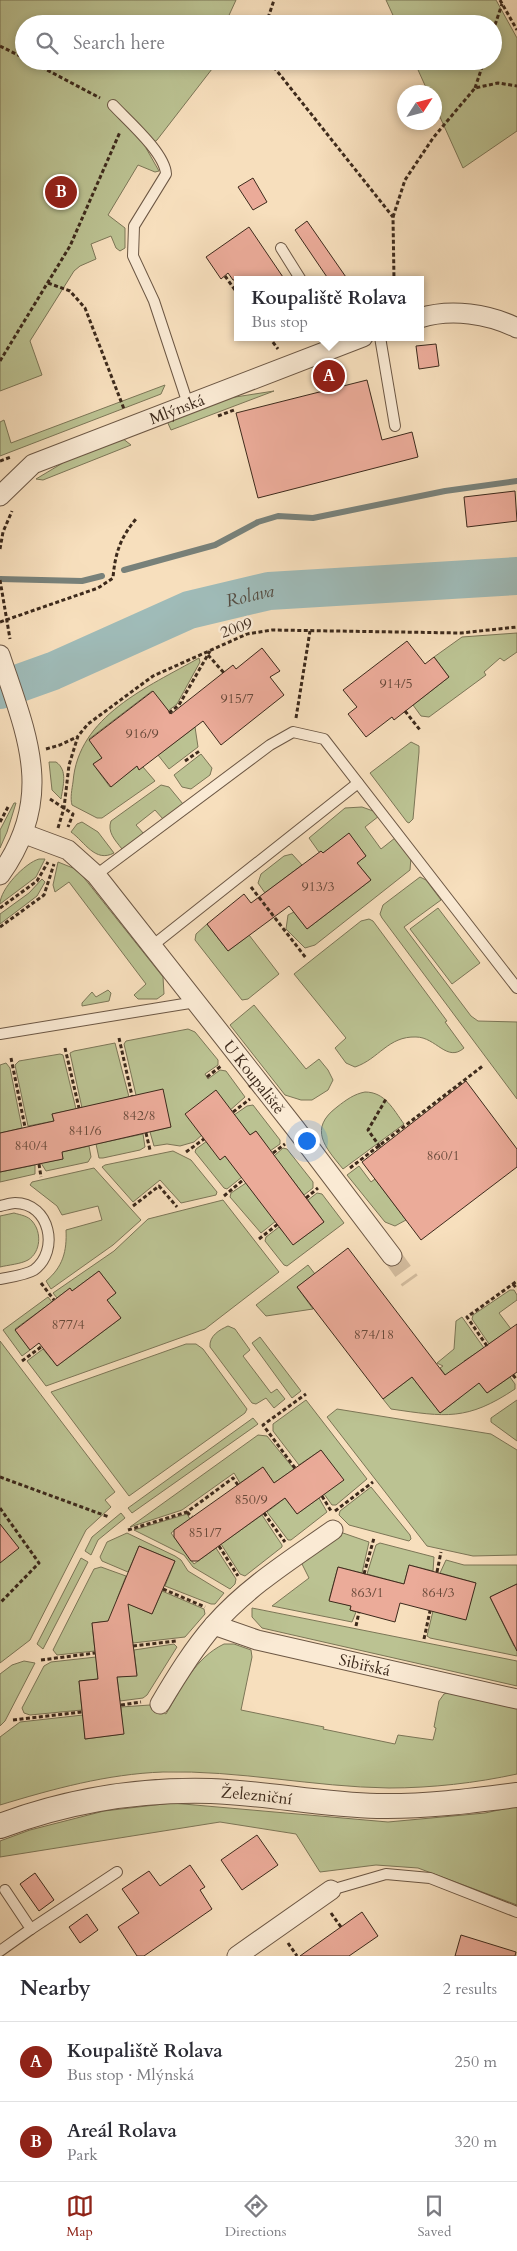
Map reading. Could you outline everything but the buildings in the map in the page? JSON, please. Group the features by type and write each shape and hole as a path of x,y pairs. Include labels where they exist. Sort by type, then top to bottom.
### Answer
{"street":[{"path":"424,317 466,313 504,322 517,328"},
{"name":"Mlýnská","path":"0,496 33,464 188,404 342,341"},
{"path":"0,875 15,854 24,834 32,797 32,760 6,649"},
{"name":"U Koupaliště","path":"24,834 68,850 96,875 196,1002 328,1183 392,1256"},
{"path":"153,1702 187,1660 213,1618 333,1530"},
{"name":"Sibiřská","path":"213,1618 257,1640 517,1699"},
{"name":"Železniční","path":"0,1826 33,1814 114,1797 168,1791 213,1791 377,1806 462,1802 517,1795"},
{"path":"237,1956 331,1890"}],"lane":[{"path":"113,105 150,145 166,166 166,174 134,226 133,256 154,301 188,404"},
{"path":"281,248 298,276"},
{"path":"381,341 395,426"},
{"path":"96,875 270,745 293,732 324,739 517,988"},
{"path":"152,946 358,783"},
{"path":"0,1034 196,1002"},
{"path":"0,1206 17,1203 32,1208 40,1214 47,1225 49,1234 48,1248 43,1261 32,1271 0,1279"},
{"path":"0,1950 117,1872"},
{"path":"331,1890 386,1874 430,1878 517,1912"},
{"path":"4,1890 31,1929"}],"path":[{"path":"269,15 274,0"},
{"path":"501,2 511,14 517,30"},
{"path":"497,15 501,2"},
{"path":"0,46 15,54"},
{"path":"0,361 70,246 120,133 120,117 113,105 47,70"},
{"path":"276,70 393,217"},
{"path":"394,276 393,217 405,180 433,138 475,88 481,70"},
{"path":"475,88 498,83 517,86"},
{"path":"225,276 234,288"},
{"path":"48,282 70,291 85,308 126,412"},
{"path":"272,341 282,354"},
{"path":"0,461 12,457"},
{"path":"0,549 3,532 10,514"},
{"path":"0,622 98,588 112,578 114,561 124,534 136,519"},
{"path":"0,580 6,621 6,649"},
{"name":"2009","path":"60,821 64,808 69,765 78,736 88,724 153,676 247,634 272,630 461,633 517,627"},
{"path":"295,721 310,631"},
{"path":"169,712 179,705 211,650"},
{"path":"208,655 224,673"},
{"path":"405,711 420,730"},
{"path":"44,749 60,745 78,736"},
{"path":"185,761 200,750"},
{"path":"0,822 5,814"},
{"path":"68,826 73,814"},
{"path":"0,927 44,894 55,863"},
{"path":"0,908 37,881 47,866"},
{"path":"247,881 306,958"},
{"path":"119,1038 132,1096"},
{"path":"65,1048 79,1108"},
{"path":"11,1058 25,1127"},
{"path":"207,1077 225,1062"},
{"path":"306,1198 379,1146 484,1065"},
{"path":"232,1112 252,1097"},
{"path":"379,1146 368,1130 386,1099"},
{"path":"146,1133 150,1150"},
{"path":"186,1152 204,1139"},
{"path":"273,1153 287,1142"},
{"path":"39,1164 41,1177"},
{"path":"224,1196 243,1180"},
{"path":"134,1206 159,1186 177,1207"},
{"path":"260,1239 278,1224"},
{"path":"40,1282 54,1300"},
{"path":"487,1346 467,1316 515,1282 517,1289"},
{"path":"22,1361 41,1347"},
{"path":"513,1375 517,1380"},
{"path":"296,1468 263,1425 306,1394"},
{"path":"0,1477 109,1517"},
{"path":"128,1530 187,1512 233,1478 238,1485"},
{"path":"322,1496 332,1513 373,1482"},
{"path":"0,1508 40,1563 0,1603"},
{"path":"187,1512 192,1517"},
{"path":"264,1513 288,1546"},
{"path":"364,1574 374,1538"},
{"path":"218,1546 242,1582"},
{"path":"437,1572 442,1552"},
{"path":"163,1589 213,1618"},
{"path":"424,1639 430,1610"},
{"path":"356,1626 359,1612"},
{"path":"133,1646 178,1641"},
{"path":"41,1660 95,1653"},
{"path":"120,1705 153,1702"},
{"path":"13,1720 82,1712"},
{"path":"331,1913 341,1927"},
{"path":"288,1943 297,1956"}],"green space":[{"path":"0,0 236,0 229,15 15,15 15,70 211,70 157,140 146,148 159,171 155,172 138,165 108,215 125,228 125,248 120,251 116,248 111,236 91,244 96,259 80,266 74,271 30,341 42,375 0,391"},
{"path":"386,0 496,0 517,38 517,131 463,168 442,122 442,85 425,85 418,70 502,70 502,15 393,15"},
{"path":"165,385 161,394 0,456 0,422 4,420 11,443"},
{"path":"274,391 171,430 167,421 229,398"},
{"path":"122,438 131,445 43,480 36,479 71,458"},
{"path":"517,633 517,652 504,661 500,658 484,672 486,675 429,717 421,716 413,705 449,677 434,657 462,637"},
{"path":"199,658 200,662 177,704 168,711 152,691 89,739 102,758 93,764 110,787 137,766 139,769 143,767 155,781 102,818 97,818 72,805 72,791 78,759 88,739 102,721 119,706 158,680"},
{"path":"195,727 198,747 169,769 158,755"},
{"path":"411,742 419,746 419,752 413,819 409,823 370,773"},
{"path":"201,754 212,768 210,775 191,789 182,787 174,775"},
{"path":"49,762 56,762 62,769 64,779 61,799 52,790"},
{"path":"161,785 169,787 183,804 163,819 155,810 136,825 144,834 122,849 111,832 111,821"},
{"path":"14,803 16,803 0,848 0,830"},
{"path":"362,807 376,812 379,816 365,827 381,849 395,838 411,857 410,870 315,945 305,948 286,929 288,915 294,912 307,929 371,880 357,863 366,856 349,834 323,853 319,852 309,838 345,808"},
{"path":"82,822 98,832 114,853 101,855 96,853 71,832 77,824"},
{"path":"292,854 302,865 265,893 258,883 261,874 284,856"},
{"path":"45,859 36,877 0,904 4,891 14,877 33,861"},
{"path":"58,862 73,868 81,874 163,977 164,994 157,999 138,999 134,995 146,984 69,882 55,892 53,885"},
{"path":"420,877 426,880 441,900 404,927 471,1016 478,1021 517,1022 517,1099 380,914 383,905"},
{"path":"42,879 45,882 37,896 0,924 0,914 29,893"},
{"path":"438,908 480,963 452,984 410,929"},
{"path":"369,919 373,921 447,1021 445,1022 464,1048 452,1053 423,1038 406,1038 398,1040 371,1059 355,1067 346,1063 335,1048 346,1038 294,974 361,921"},
{"path":"207,924 228,951 249,935 279,974 248,999 242,1000 195,940 196,934"},
{"path":"108,990 111,993 109,1001 82,1006 82,1003 92,992 96,997"},
{"path":"254,1005 306,1069 319,1059 333,1080 328,1090 312,1100 301,1100 285,1095 230,1025"},
{"path":"188,1029 195,1032 218,1060 218,1065 205,1074 208,1079 220,1070 226,1071 245,1097 194,1142 180,1146 167,1144 154,1146 150,1132 171,1127 136,1095 124,1044 126,1041"},
{"path":"115,1043 129,1097 82,1108 70,1053"},
{"path":"63,1055 76,1109 52,1114 54,1121 28,1126 15,1065 19,1061"},
{"path":"6,1063 10,1068 22,1128 0,1133 0,1065"},
{"path":"365,1092 378,1095 388,1102 404,1124 343,1169 330,1153 322,1138 321,1130 323,1123 328,1115 337,1107 354,1096"},
{"path":"253,1105 280,1140 280,1144 270,1151 256,1131 250,1135 234,1115 247,1106"},
{"path":"143,1134 145,1147 140,1150 99,1158 96,1144"},
{"path":"207,1141 225,1156 242,1177 227,1189 224,1188 195,1152 196,1149"},
{"path":"89,1146 91,1157 88,1162 46,1171 41,1163 63,1159 62,1152"},
{"path":"283,1148 287,1149 313,1182 313,1188 304,1195 274,1156"},
{"path":"173,1151 191,1160 217,1192 216,1195 181,1203 160,1180 133,1202 102,1167 105,1165"},
{"path":"35,1165 35,1174 0,1182 0,1172"},
{"path":"359,1166 371,1182 375,1179 406,1220 395,1226 385,1222 347,1175"},
{"path":"94,1168 141,1220 113,1245 51,1289 46,1281 52,1276 63,1258 66,1245 66,1230 102,1220 98,1206 62,1215 57,1206 30,1185 32,1182"},
{"path":"246,1183 276,1221 261,1233 230,1197 231,1193"},
{"path":"317,1193 322,1194 344,1223 287,1266 284,1265 265,1241 266,1237 279,1227 294,1244 324,1222 308,1200"},
{"path":"223,1200 279,1272 205,1329 46,1386 27,1361 43,1349 57,1366 121,1318 107,1300 116,1293 99,1271 72,1291 70,1288 57,1298 53,1293 114,1251 148,1219"},
{"path":"14,1213 32,1221 39,1236 38,1247 28,1260 0,1267 0,1216"},
{"path":"308,1265 315,1274 297,1287 313,1309 266,1316 256,1305"},
{"path":"510,1290 514,1290 517,1300 499,1313 511,1329 489,1344 472,1319 473,1315"},
{"path":"48,1297 52,1302 15,1329 30,1350 22,1356 3,1330"},
{"path":"462,1317 484,1348 464,1361 487,1393 510,1377 515,1384 515,1389 483,1407 469,1412 442,1415 391,1409 383,1399 412,1377 440,1413 462,1396 440,1368 443,1366 437,1363 454,1349 456,1321"},
{"path":"228,1326 235,1329 250,1350 243,1356 271,1393 277,1389 285,1399 274,1408 266,1398 256,1404 252,1403 210,1347 213,1337"},
{"path":"260,1337 301,1391 292,1398 252,1343"},
{"path":"0,1341 115,1492 105,1500 111,1507 86,1530 30,1640 0,1663"},
{"path":"186,1344 196,1344 203,1349 247,1409 245,1413 129,1496 51,1392"},
{"path":"306,1400 367,1479 336,1505 332,1505 324,1494 343,1480 321,1450 299,1465 273,1431 273,1424"},
{"path":"517,1400 517,1441 491,1422 491,1418"},
{"path":"337,1409 491,1434 517,1450 517,1555 473,1556 427,1546 327,1417"},
{"path":"253,1418 258,1424 132,1513 128,1508"},
{"path":"258,1435 267,1436 294,1469 274,1483 263,1467 240,1483 234,1473 182,1510 130,1527"},
{"path":"371,1487 410,1535 411,1539 409,1541 349,1525 339,1515 340,1511"},
{"path":"285,1498 297,1514 319,1498 327,1512 291,1540 288,1540 267,1512"},
{"path":"121,1513 125,1518 98,1540 91,1555 85,1551 92,1537"},
{"path":"187,1514 190,1519 171,1533 194,1564 216,1548 236,1579 235,1584 230,1589 193,1567 184,1555 134,1530"},
{"path":"262,1515 282,1547 245,1576 240,1574 221,1544"},
{"path":"127,1533 175,1556 181,1560 188,1571 224,1593 215,1604 211,1604 165,1586 175,1561 139,1546 128,1572 102,1561 100,1557 107,1542"},
{"path":"343,1533 369,1542 362,1573 338,1567 329,1600 351,1606 350,1610 356,1612 352,1622 272,1606 309,1578 302,1564"},
{"path":"380,1543 434,1557 433,1571 409,1565 404,1584 367,1574 376,1545"},
{"path":"81,1558 88,1562 43,1649 37,1644"},
{"path":"446,1560 464,1565 517,1565 517,1584 490,1597 514,1646 517,1645 517,1656 427,1636 433,1611 476,1583 440,1573"},
{"path":"101,1567 126,1576 117,1599 152,1614 162,1591 204,1609 205,1614 185,1637 133,1643 129,1619 92,1623 95,1651 57,1655 53,1650 94,1569"},
{"path":"252,1608 517,1661 517,1686 262,1628 252,1617"},
{"path":"174,1644 177,1647 147,1695 143,1698 120,1701 117,1677 137,1675 134,1650"},
{"path":"224,1644 234,1644 251,1650 252,1657 241,1710 324,1727 323,1729 395,1744 398,1735 433,1740 439,1701 444,1694 450,1692 517,1707 517,1774 453,1784 389,1788 332,1785 191,1772 142,1773 60,1788 0,1805 0,1737 20,1722 83,1715 85,1739 123,1734 121,1707 150,1705 166,1714 197,1665"},
{"path":"96,1657 98,1679 79,1681 82,1710 30,1715 24,1713 22,1708 44,1666 51,1662"},
{"path":"24,1661 35,1663 5,1721 0,1726 0,1674 12,1665"},
{"path":"172,1803 388,1822 485,1813 517,1806 517,1905 418,1868 376,1865 320,1872 296,1834 220,1822 0,1857 0,1841 30,1830 104,1811"}],"waterway":[{"path":"124,570 215,545 258,522 278,516 313,518 445,491 517,481"},
{"path":"0,579 82,581 102,576"},
{"name":"Rolava","path":"0,690 53,671 189,610 269,591 517,576"}],"tunnel":[{"path":"392,1256 410,1281"}],"place":[{"name":"Areál Rolava","path":"61,192"},
{"name":"Koupaliště Rolava","path":"329,376"}]}
